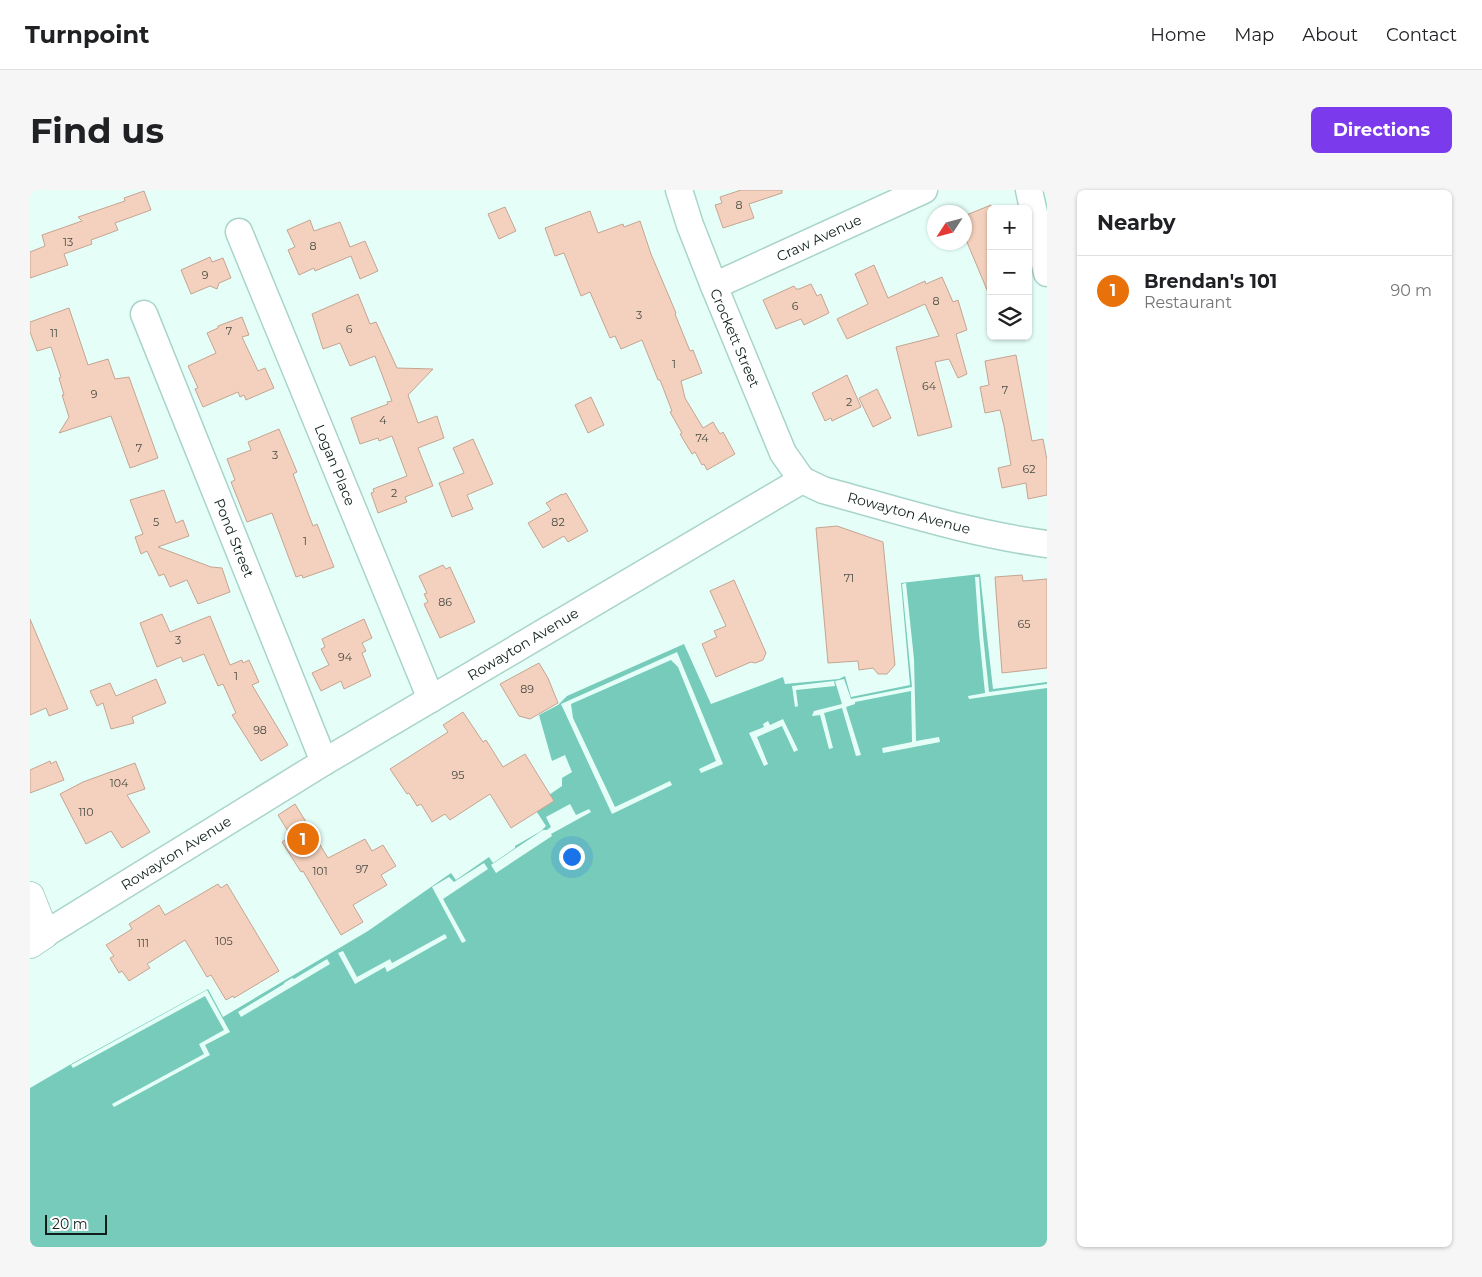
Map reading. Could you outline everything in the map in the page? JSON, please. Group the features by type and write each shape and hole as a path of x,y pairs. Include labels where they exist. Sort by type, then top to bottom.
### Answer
{"main road":[{"path":"30,896 37,939"}],"street":[{"name":"Crockett Street","path":"679,190 690,225 714,286 783,453 802,480"},
{"name":"Craw Avenue","path":"714,286 924,190"},
{"path":"1029,190 1047,273"},
{"name":"Logan Place","path":"239,232 431,699"},
{"name":"Pond Street","path":"144,314 324,762"},
{"name":"Rowayton Avenue","path":"37,939 324,762 802,480 823,490 966,529 1047,544"}],"shaded area":[{"path":"980,574 993,689 1047,682 1047,1247 30,1247 30,1088 208,989 223,1017 368,931 451,873 456,880 489,857 493,863 515,848 515,846 541,831 546,826 533,806 562,786 562,778 572,772 565,755 552,761 539,715 558,705 567,696 684,644 711,704 783,677 785,684 839,679 845,676 851,697 910,685 901,583"}],"pier":[{"path":"975,577 979,577 989,692 1047,684 1047,688 969,699 968,696 985,693"},
{"path":"906,583 914,659 916,741 939,737 940,742 883,753 882,748 912,742 911,691 855,702 855,704 846,707 861,755 856,756 842,708 824,713 833,748 829,749 820,715 812,716 814,711 842,704 835,681 844,679 851,699 912,687 902,584"},
{"path":"677,652 723,764 701,773 699,769 716,761 678,667 671,660 571,704 573,718 615,807 670,781 672,785 612,814 561,704"},
{"path":"834,681 835,686 796,690 798,706 795,707 792,686"},
{"path":"783,719 798,750 794,752 782,726 757,737 768,764 764,766 749,733 764,727 763,724 768,721 770,725"},
{"path":"570,804 576,815 589,809 591,812 551,834 552,836 496,873 491,865 543,830 551,827 546,817"},
{"path":"484,863 488,869 443,899 466,941 462,943 432,887 449,877 454,882"},
{"path":"445,934 447,938 387,972 385,967 355,984 338,953 343,951 357,977 390,959 392,963"},
{"path":"327,959 330,964 241,1017 238,1012 292,978 294,979"},
{"path":"207,990 230,1032 205,1045 210,1055 114,1107 112,1104 204,1054 199,1044 224,1030 205,996 73,1068 71,1065"}],"building":[{"path":"741,190 782,190 782,193 749,204 754,218 723,228 715,205 722,203 720,197"},
{"path":"144,191 151,210 115,223 118,230 91,240 92,244 64,254 68,265 30,278 30,252 45,246 42,235 82,221 78,217 125,201 124,198"},
{"path":"505,207 516,231 499,239 488,214"},
{"path":"987,207 987,290 970,250 972,250 972,213"},
{"path":"590,211 598,233 623,224 624,227 640,221 651,254 690,351 693,350 702,373 681,381 685,398 703,428 713,422 720,434 723,432 735,454 707,470 695,452 692,454 680,434 682,433 670,412 672,411 660,380 658,380 642,340 621,349 615,336 610,338 590,292 581,296 564,253 555,256 545,228"},
{"path":"310,220 314,231 340,222 350,247 365,241 378,271 360,279 351,256 315,271 314,268 299,275 288,250 295,247 287,230"},
{"path":"210,257 212,262 223,258 231,278 219,283 217,289 210,286 191,294 181,270"},
{"path":"874,265 888,298 925,281 926,284 942,277 953,302 958,300 967,330 956,334 967,374 958,378 949,359 935,362 952,427 918,436 896,347 939,336 925,304 847,339 837,319 868,304 855,274"},
{"path":"811,284 817,296 821,294 829,313 804,325 801,319 776,329 763,300 794,286 796,289 799,289"},
{"path":"358,294 370,324 376,322 397,368 433,369 408,395 418,423 437,416 444,438 418,448 433,486 405,497 407,502 378,513 371,493 374,492 373,489 407,476 392,436 379,441 378,438 360,444 351,418 392,401 375,356 350,366 340,343 323,349 312,314"},
{"path":"69,308 88,365 108,359 115,379 129,377 158,458 130,468 111,416 59,433 69,417 62,395 64,395 59,378 61,377 51,347 37,351 30,332 30,322"},
{"path":"242,317 249,335 242,337 258,371 265,368 274,388 246,400 244,395 240,397 238,392 203,407 195,389 198,388 188,366 216,353 207,333 218,328 218,326"},
{"path":"1016,355 1032,441 1043,439 1047,460 1047,495 1028,499 1026,483 1002,488 998,468 1011,465 1004,426 1000,410 985,413 980,387 989,385 985,361"},
{"path":"847,375 861,407 832,421 831,418 825,421 812,393"},
{"path":"877,389 891,418 873,427 859,398"},
{"path":"591,397 604,425 588,433 575,405"},
{"path":"279,429 297,472 293,474 313,526 317,524 334,567 303,578 302,575 296,577 272,513 247,522 231,482 235,480 227,459 251,450 248,442"},
{"path":"473,439 493,484 467,495 473,509 452,517 439,483 464,473 453,448"},
{"path":"164,490 176,523 183,520 189,536 158,547 211,567 222,568 230,592 198,604 187,580 170,587 164,574 159,576 147,551 141,554 135,537 143,534 130,500"},
{"path":"566,493 588,531 568,542 564,536 543,548 528,523 551,510 546,503"},
{"path":"837,526 883,542 895,665 887,674 878,674 873,668 859,670 858,661 828,663 816,528"},
{"path":"443,565 446,569 450,567 475,622 440,638 424,604 428,602 424,594 427,593 419,576"},
{"path":"1022,575 1023,581 1047,579 1047,668 1002,673 995,577"},
{"path":"734,580 766,653 763,660 755,663 751,662 716,677 702,644 717,637 714,631 726,626 710,591"},
{"path":"162,614 170,632 210,616 230,665 242,660 243,663 249,660 259,682 252,685 288,745 261,761 232,715 236,713 223,684 218,686 204,654 183,662 181,657 157,667 140,623"},
{"path":"30,619 68,709 49,716 46,708 30,715"},
{"path":"364,619 372,638 362,643 366,651 362,653 371,676 344,689 341,681 321,691 312,673 329,665 321,649 325,647 322,639"},
{"path":"539,663 548,678 558,703 530,719 519,716 500,684"},
{"path":"156,679 166,703 132,717 134,723 111,729 103,703 97,706 90,691 110,683 116,696"},
{"path":"463,712 483,742 486,740 503,767 525,754 554,801 511,828 490,794 450,820 445,814 432,822 421,804 417,806 390,769 448,732 443,725"},
{"path":"50,761 51,764 56,761 64,780 30,793 30,770"},
{"path":"135,763 145,789 127,795 150,832 122,848 111,831 86,844 60,794 83,782"},
{"path":"295,804 328,858 365,839 372,851 383,845 396,866 381,875 387,885 353,905 363,922 341,935 303,871 301,872 282,842 291,836 278,815"},
{"path":"218,884 221,888 227,884 279,971 234,998 233,996 226,1000 211,975 207,977 185,940 147,964 150,968 129,981 122,971 119,973 110,958 114,956 106,945 132,929 129,924 159,905 165,915"}],"place":[{"name":"Brendan's 101","path":"303,839"}]}
